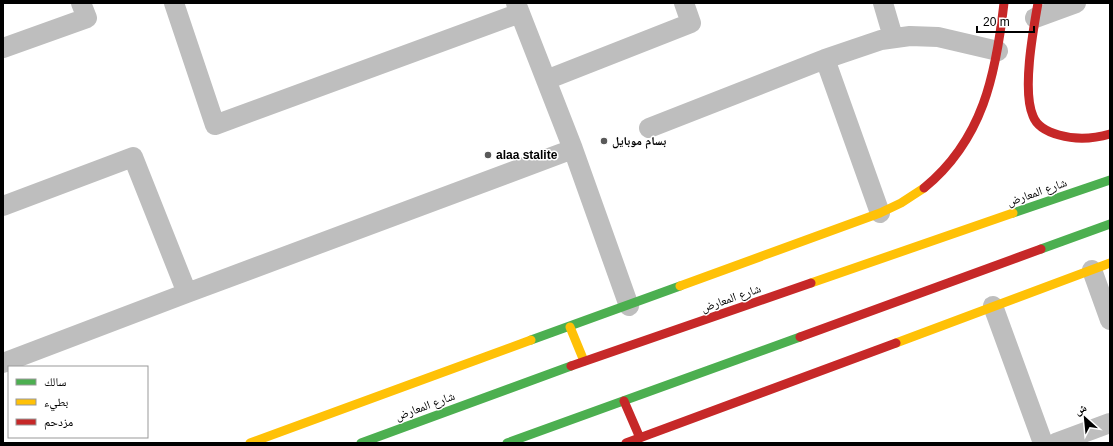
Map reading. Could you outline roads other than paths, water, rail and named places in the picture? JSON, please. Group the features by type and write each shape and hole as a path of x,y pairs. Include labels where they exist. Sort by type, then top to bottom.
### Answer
{"main road":[{"path":"250,443 629,306 901,205 927,186 950,164 966,143 980,115 994,68 998,51 1004,3"},
{"path":"1037,10 1027,85 1029,107 1035,120 1044,129 1057,136 1073,139 1087,139 1110,134"},
{"name":"شارع المعارض","path":"361,443 584,361 1110,180"},
{"path":"507,443 1110,224"},
{"path":"626,443 1110,263"},
{"path":"570,327 584,361"},
{"path":"624,400 640,438"}],"street":[{"path":"3,48 87,18 81,3"},
{"path":"174,3 215,125 518,8 574,149 629,306"},
{"path":"546,80 691,23 684,3"},
{"path":"883,3 893,37"},
{"path":"1037,10 1076,3"},
{"path":"649,128 825,59 852,49 893,37 938,37 998,51"},
{"path":"825,59 880,213"},
{"path":"3,363 574,149"},
{"path":"3,206 133,157 187,293"},
{"path":"1092,270 1110,320"},
{"path":"993,306 1043,443"},
{"path":"1056,443 1110,423"}],"place":[{"name":"بسام موبايل","path":"604,141"},
{"name":"alaa stalite","path":"488,155"}]}
